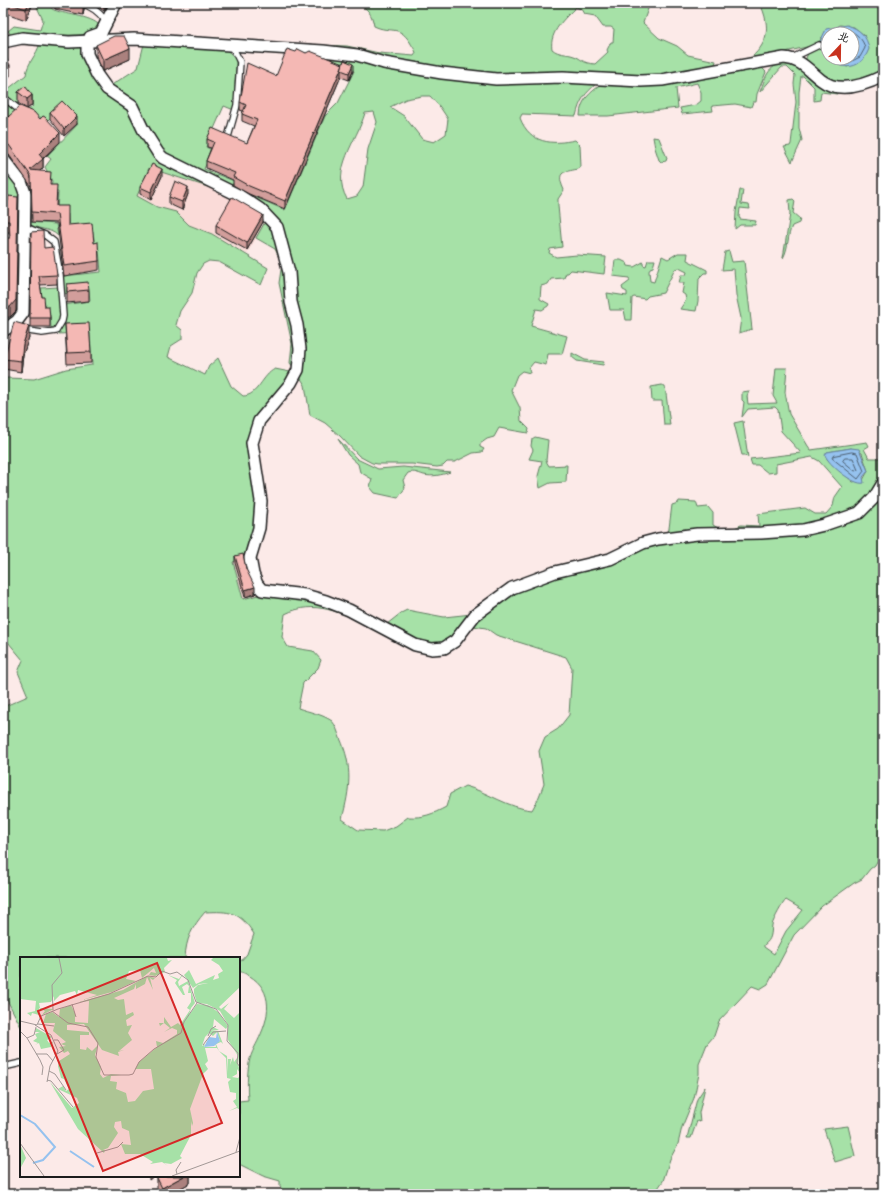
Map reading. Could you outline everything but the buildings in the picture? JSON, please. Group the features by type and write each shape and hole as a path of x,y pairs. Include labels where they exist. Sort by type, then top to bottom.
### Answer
{"street":[{"path":"3,42 22,38 92,37 101,33 116,3"},
{"path":"22,38 69,42 134,39 340,52 442,73 496,79 563,77 662,80 759,62 792,58 800,62 822,81 840,88 851,87 883,76"},
{"path":"87,40 87,54 96,75 107,89 132,106 143,129 158,153 163,158 249,201 269,218 277,227 280,235 289,272 291,302 297,325 299,361 296,376 259,422 252,443 261,501 259,528 250,558 253,574 257,584 262,590 305,595 326,601 349,610 415,645 432,649 444,648 455,641 475,614 512,588 555,572 610,559 643,543 658,539 697,534 761,533 803,530 824,525 859,513 874,498 883,483"},
{"path":"3,159 24,187 26,227 24,242 23,313 17,321 6,328"}],"lane":[{"path":"81,3 90,6 104,18 105,27"},
{"path":"792,58 819,45"},
{"path":"228,137 237,105 240,62 232,46"},
{"path":"3,97 16,109 28,115"},
{"path":"6,328 42,333 56,331 62,321 60,276 54,242 45,235 26,227"},
{"path":"8,1066 20,1063"}],"shaded area":[{"path":"149,168 226,192 266,222 247,254 212,234 189,225 183,218 136,196"},
{"path":"248,556 262,594 243,599 233,562"}],"green space":[{"path":"38,3 48,3 51,8 59,12 87,18 98,24 101,28 90,33 80,35 12,36 8,31 14,26 40,30 43,20 37,7"},
{"path":"356,3 650,3 643,23 659,38 677,46 688,55 716,61 715,65 657,77 617,76 583,72 522,75 475,73 311,47 315,45 347,46 379,53 414,56 416,52 406,36 398,31 374,26 369,12","holes":["576,7 581,9 584,14 595,16 603,27 611,27 614,29 613,42 611,42 607,50 608,52 595,64 587,63 577,57 560,53 552,49 555,31"]},
{"path":"760,3 883,3 883,71 852,83 838,83 825,77 805,61 808,53 820,47 820,66 860,66 860,45 865,36 860,32 860,26 820,26 820,42 815,45 747,61 754,55 764,42 767,28 764,12"},
{"path":"40,43 82,43 95,76 127,103 155,152 217,190 149,168 137,196 157,207 176,212 189,225 212,234 268,268 261,285 219,262 209,261 203,264 197,273 192,293 180,311 176,325 182,330 182,339 171,346 168,357 205,375 209,366 218,358 231,386 243,396 252,393 275,369 294,374 253,432 259,500 248,556 233,562 243,599 262,594 325,603 369,625 338,612 327,609 307,608 285,614 282,637 288,647 313,651 321,660 318,668 303,683 298,708 320,715 332,721 336,727 347,759 349,778 347,798 342,819 358,830 383,831 396,826 408,817 418,817 432,814 446,807 450,794 465,786 506,803 523,809 532,810 544,784 539,751 545,737 558,729 569,715 572,668 566,657 496,635 486,628 473,626 477,617 513,590 644,545 843,521 883,487 883,850 875,865 862,879 822,906 794,935 768,984 760,989 752,986 719,1021 714,1036 707,1044 699,1064 699,1074 694,1098 682,1127 678,1144 670,1159 663,1181 654,1194 284,1194 280,1186 280,1181 263,1176 240,1164 240,1101 248,1100 247,1082 249,1063 265,1024 267,1005 266,996 263,989 257,982 240,972 240,962 247,954 254,934 244,921 228,912 205,912 190,934 185,957 20,957 20,1025 3,992 3,707 28,696 18,672 23,660 3,636 3,384 6,378 34,379 66,369 92,365 90,333 56,334 64,322 64,305 90,301 89,291 63,294 63,276 101,272 99,250 95,250 93,231 69,232 68,214 57,214 58,192 51,191 52,181 45,167 51,159 47,156 78,124 61,107 48,120 26,112 33,106 25,96 16,105 3,93 26,75 28,67","holes":["786,900 803,910 786,931 774,954 764,947 770,938 774,920"]},
{"path":"144,44 225,49 235,57 234,110 224,106 206,147 212,150 204,169 234,181 232,187 285,210 325,116 338,103 354,71 315,55 533,82 597,83 584,97 579,105 576,116 522,114 520,118 524,127 536,138 550,142 566,142 575,140 580,145 581,167 565,172 561,177 564,190 558,199 558,206 562,247 550,249 549,253 556,257 577,255 606,257 604,274 571,270 566,273 564,278 551,279 548,284 541,286 540,299 549,304 542,310 536,309 531,326 567,336 562,354 548,354 546,365 534,362 529,368 530,373 522,371 517,375 511,390 520,408 521,421 529,429 528,433 499,428 494,437 487,439 480,444 480,447 484,449 482,452 473,453 455,462 447,462 443,466 378,464 372,463 359,456 325,423 310,415 305,385 300,377 301,350 271,218 165,157 110,86 138,68","holes":["430,96 448,119 446,134 434,142 422,139 404,116 390,107 406,99","374,112 377,122 368,149 363,187 357,196 347,199 343,188 343,166 365,113"]},
{"path":"789,61 837,92 837,94 821,92 820,100 814,101 814,87 803,76 801,76 799,92 799,128 802,140 792,162 784,147 790,146 791,144 796,102 794,84 795,75 787,67 782,67 760,92 769,71 777,65"},
{"path":"762,68 766,72 757,94 756,102 753,102 751,107 735,104 712,106 713,111 682,114 680,108 696,105 701,101 701,92 697,83 676,88 678,108 608,116 580,116 580,110 584,101 590,93 602,84"},
{"path":"3,101 18,113 3,122"},
{"path":"653,137 659,138 667,158 666,161 661,162 659,160"},
{"path":"3,164 20,186 21,206 3,206"},
{"path":"740,190 743,190 741,204 749,205 750,209 740,208 740,219 756,221 755,225 740,225 735,229 736,212"},
{"path":"793,199 795,201 793,213 800,219 799,223 792,226 783,258 790,214 789,200"},
{"path":"256,209 275,228 297,337 294,368 290,363 292,344 279,283 282,263 275,249 256,238 265,222 252,214"},
{"path":"28,222 56,224 58,236 51,231 35,227"},
{"path":"729,251 732,262 744,261 752,329 739,333 741,318 736,295 734,269 722,270 725,252"},
{"path":"678,253 688,253 687,260 707,270 707,273 704,273 699,278 696,311 680,309 686,300 685,295 682,293 684,283 679,283 681,275 686,275 687,272 679,268 675,269 663,293 648,296 645,299 632,298 631,320 626,320 624,310 610,310 607,293 627,296 627,292 623,290 622,287 630,281 629,278 613,276 615,260 621,260 627,263 628,266 634,267 643,262 643,265 646,266 648,260 655,260 653,267 650,268 649,271 650,281 654,282 662,256 668,259"},
{"path":"58,287 61,317 56,326 51,328 50,315 46,315 42,305 41,288"},
{"path":"572,353 585,360 604,362 603,365 577,361 572,357"},
{"path":"776,368 787,368 785,392 789,414 811,450 867,442 869,446 864,449 869,458 879,458 883,455 883,479 858,511 824,523 668,536 672,505 678,503 679,501 696,502 698,508 708,507 713,513 713,525 720,529 734,528 741,525 759,526 758,514 805,508 815,514 826,514 833,506 835,497 842,487 819,461 812,457 776,464 776,472 768,473 758,465 752,465 750,459 801,453 781,431 778,410 775,407 748,409 742,417 744,402 742,400 742,392 749,391 747,396 748,404 777,403 773,396","holes":["851,448 862,453 868,471 863,480 853,482 827,459 827,452"]},
{"path":"662,385 665,386 670,425 664,425 662,401 652,401 651,387"},
{"path":"743,421 748,458 745,455 742,455 734,423"},
{"path":"535,437 548,440 546,461 549,466 567,465 566,482 550,483 540,488 538,476 542,461 529,459 533,450 531,446 532,439"},
{"path":"338,439 357,459 378,469 403,467 450,472 434,476 427,476 414,472 408,473 403,480 405,488 398,498 375,493 370,487 372,479 360,472 358,464 348,455"},
{"path":"407,610 444,617 472,614 444,646 416,643 387,624"},
{"path":"705,1087 699,1113 700,1122 697,1121 691,1138 687,1138 697,1099"},
{"path":"848,1126 855,1156 835,1162 824,1129"}],"water":[{"path":"860,32 867,40 869,49 860,62"},
{"path":"851,448 859,449 868,471 863,477 864,483 854,481 842,474 831,464 825,455 827,452"}]}
